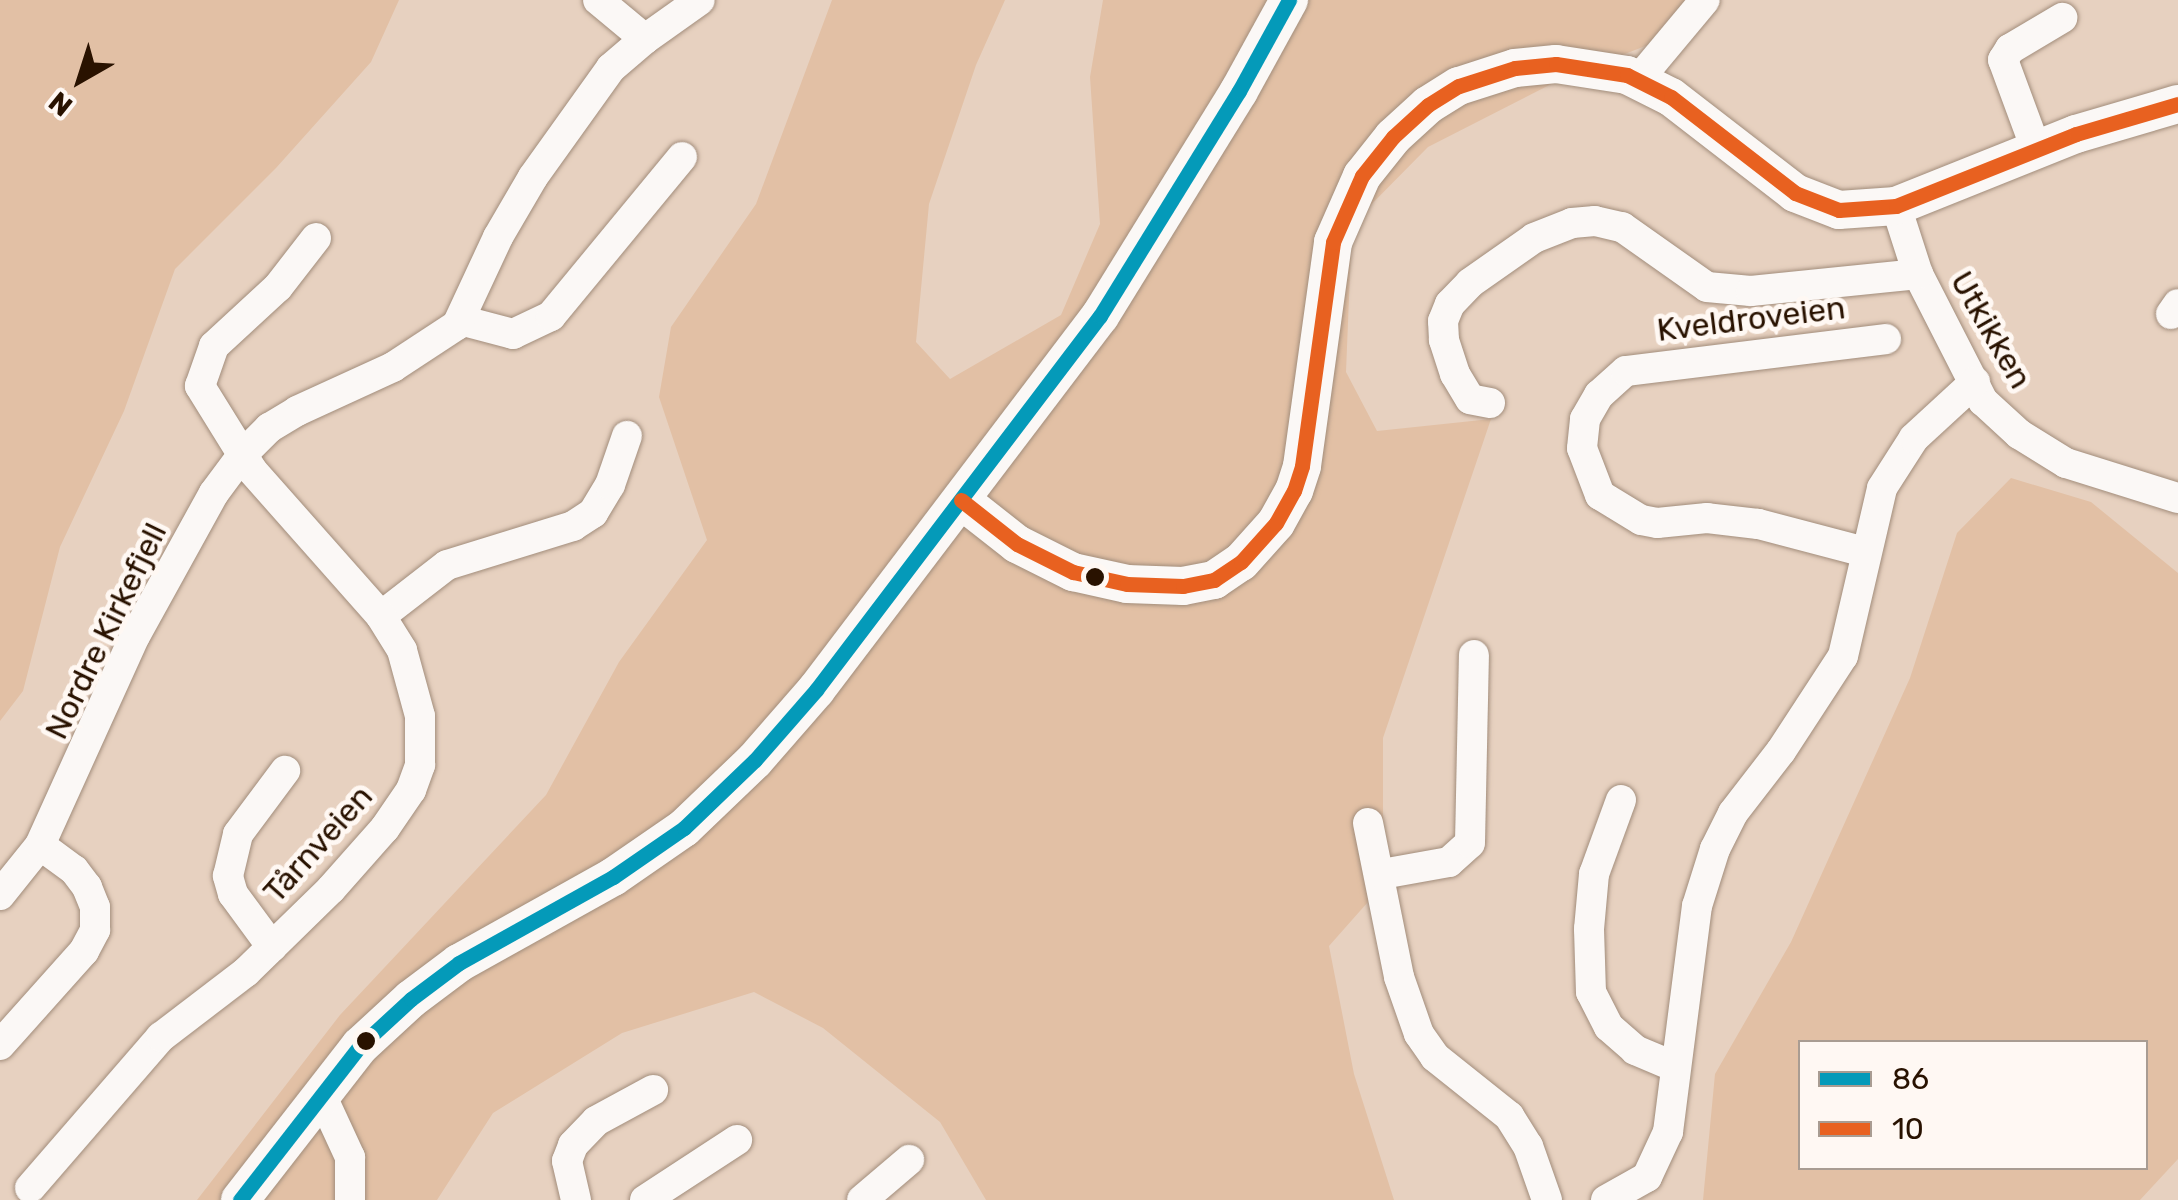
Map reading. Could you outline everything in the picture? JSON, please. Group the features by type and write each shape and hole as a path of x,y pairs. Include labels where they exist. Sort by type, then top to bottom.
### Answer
{"street":[{"path":"598,0 645,39"},
{"name":"Nordre Kirkefjell","path":"0,895 40,844 135,636 214,493 243,454 296,411 393,368 429,346 460,320 498,237 533,178 611,68 700,0"},
{"path":"240,1200 360,1046 460,963 613,877 684,828 755,760 816,690 1100,316 1239,91 1289,0"},
{"path":"1638,80 1705,0"},
{"path":"2036,149 2003,60 2010,49 2062,18"},
{"path":"961,500 1017,544 1073,572 1127,584 1183,586 1214,580 1260,544 1294,491 1302,466 1333,242 1362,176 1392,137 1428,105 1459,86 1515,68 1556,64 1597,68 1638,80 1671,96 1794,192 1839,210 1896,206 2036,149 2178,104"},
{"path":"460,320 513,334 551,316 682,157"},
{"name":"Utkikken","path":"1896,206 1918,274 1984,401 2019,434 2066,463 2178,498"},
{"path":"1490,403 1470,398 1455,374 1444,340 1443,321 1450,304 1470,283 1534,238 1572,223 1595,221 1622,226 1707,287 1751,291 1918,274"},
{"path":"243,454 200,386 206,362 214,346 278,288 316,238"},
{"name":"Kveldroveien","path":"1865,552 1758,524 1708,518 1641,520 1600,495 1582,448 1585,419 1598,395 1626,371 1886,339"},
{"path":"1606,1200 1635,1187 1658,1159 1668,1132 1673,1066 1684,1022 1697,906 1715,849 1733,814 1781,752 1844,656 1882,488 1914,438 1975,382"},
{"path":"381,616 447,565 573,526 593,512 610,485 627,436"},
{"name":"Tårnveien","path":"30,1188 161,1037 272,947 385,828 411,790 420,765 420,716 412,677 381,616 315,546 243,454"},
{"path":"1382,874 1449,862 1470,842 1474,655"},
{"name":"Tårnveien","path":"272,947 233,894 228,876 238,834 286,770"},
{"path":"1621,800 1594,874 1589,929 1591,992 1608,1027 1635,1050 1673,1066"},
{"path":"1368,823 1382,874 1399,977 1419,1034 1436,1058 1510,1116 1528,1146 1547,1200"},
{"path":"0,1045 84,950 95,930 95,907 86,887 74,870 40,844"},
{"path":"576,1200 568,1162 573,1145 596,1121 653,1090"},
{"path":"318,1099 325,1103 350,1157 350,1200"},
{"path":"645,1200 737,1140"},
{"path":"862,1200 909,1160"}],"shaded area":[{"path":"0,0 399,0 371,62 276,168 175,269 124,411 60,547 23,691 0,721"},
{"path":"832,0 1005,0 976,65 929,204 916,342 950,379 1061,315 1100,224 1090,77 1103,0 1688,0 1671,36 1563,78 1428,147 1352,224 1346,372 1377,431 1491,419 1383,738 1383,885 1329,946 1354,1074 1394,1200 986,1200 940,1122 823,1028 754,992 622,1033 493,1113 437,1200 197,1200 340,1015 546,795 619,662 707,540 659,397 671,327 756,204"},
{"path":"2011,478 2091,502 2178,573 2178,1159 2140,1200 1703,1200 1715,1074 1791,942 1910,678 1957,533"}],"transit line":[{"name":"86","path":"240,1200 360,1046 411,999 459,963 613,877 684,828 755,760 816,690 1100,316 1239,91 1289,0"},
{"name":"10","path":"961,500 1017,544 1073,572 1127,584 1183,586 1214,580 1241,562 1276,523 1294,491 1302,466 1333,242 1362,176 1393,137 1428,105 1459,86 1515,68 1556,64 1627,75 1671,97 1795,193 1839,210 1896,206 2076,134 2178,104"}]}
